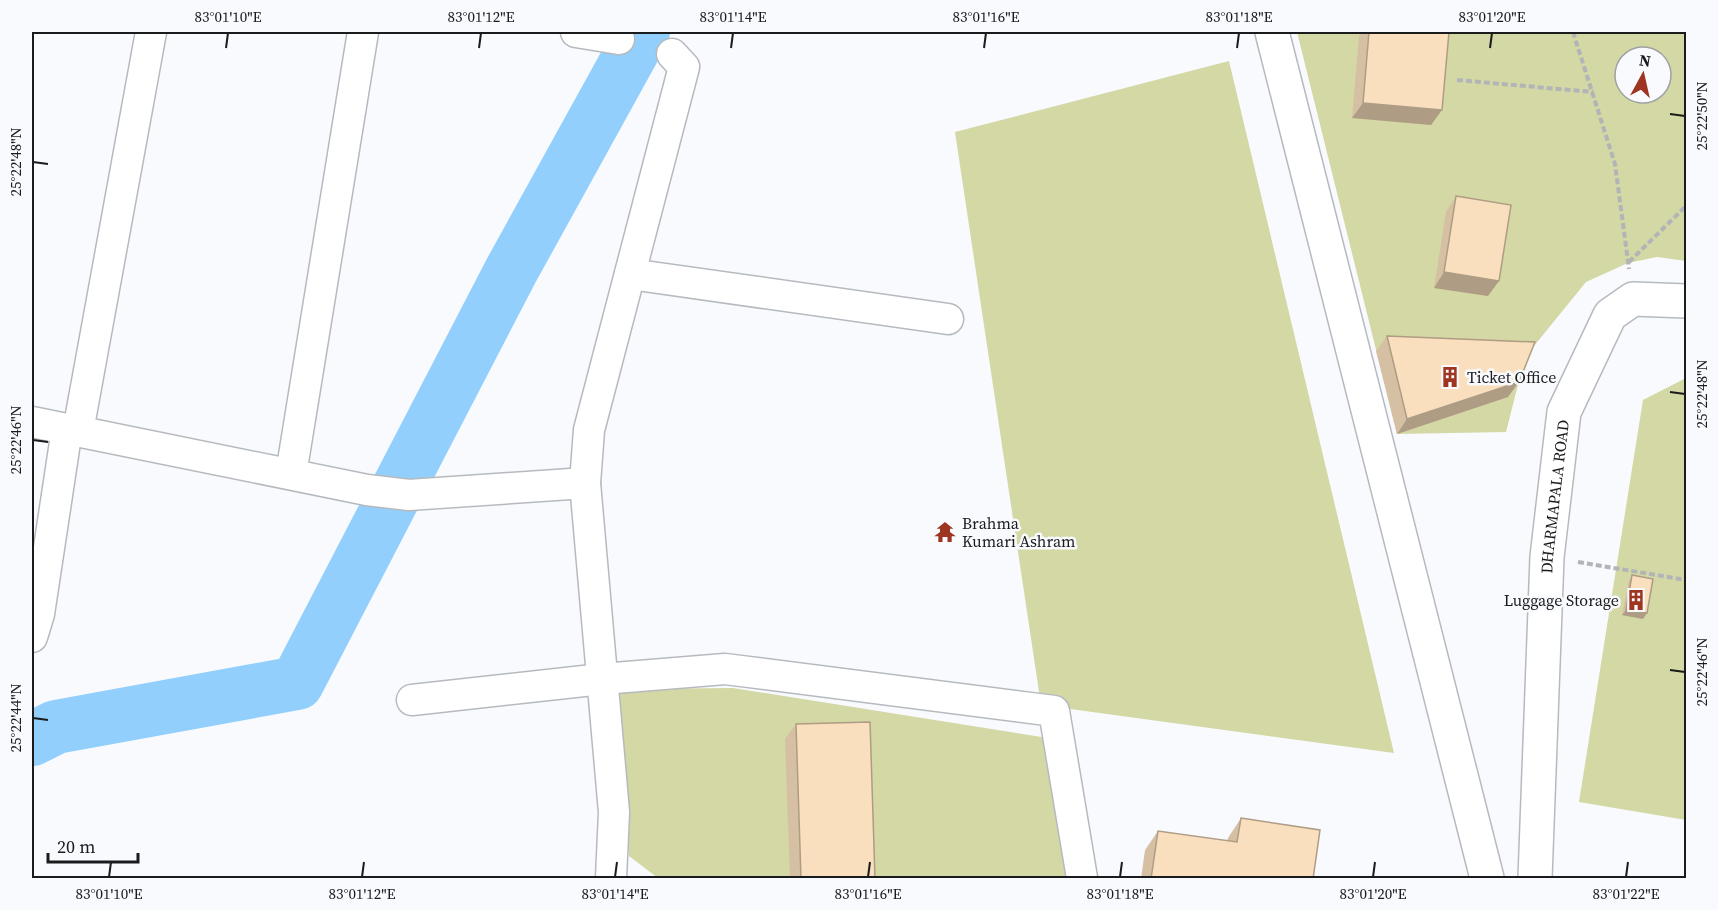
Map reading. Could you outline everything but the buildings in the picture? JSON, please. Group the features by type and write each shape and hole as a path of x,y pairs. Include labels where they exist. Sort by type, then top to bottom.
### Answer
{"street":[{"path":"32,637 39,614 151,32"},
{"path":"291,474 363,32"},
{"path":"576,32 618,39"},
{"path":"1272,32 1487,879"},
{"path":"611,879 614,812 585,483 589,430 684,67 672,54"},
{"path":"630,274 948,319"},
{"path":"1633,299 1686,301"},
{"name":"DHARMAPALA ROAD","path":"1535,879 1547,557 1564,412 1610,315 1633,299"},
{"path":"32,422 367,490 409,495 585,483"},
{"path":"412,700 602,679 725,669 1054,711 1082,879"}],"path":[{"path":"1573,32 1615,164 1633,299"},
{"path":"1457,80 1593,93"},
{"path":"1628,263 1686,206"},
{"path":"1547,557 1686,580"}],"green space":[{"path":"1297,32 1686,32 1686,261 1657,257 1628,263 1586,282 1525,357 1506,432 1397,434"},
{"path":"1229,61 1394,753 1041,705 955,132"},
{"path":"1686,378 1686,820 1579,802 1643,400"},
{"path":"733,688 1048,738 1076,878 658,878 629,856 619,689"}],"waterway":[{"path":"32,739 56,727 297,683 511,271 643,32"}],"place":[{"name":"Ticket Office","path":"1450,377"},
{"name":"Brahma Kumari Ashram","path":"945,532"},
{"name":"Luggage Storage","path":"1636,600"}]}
